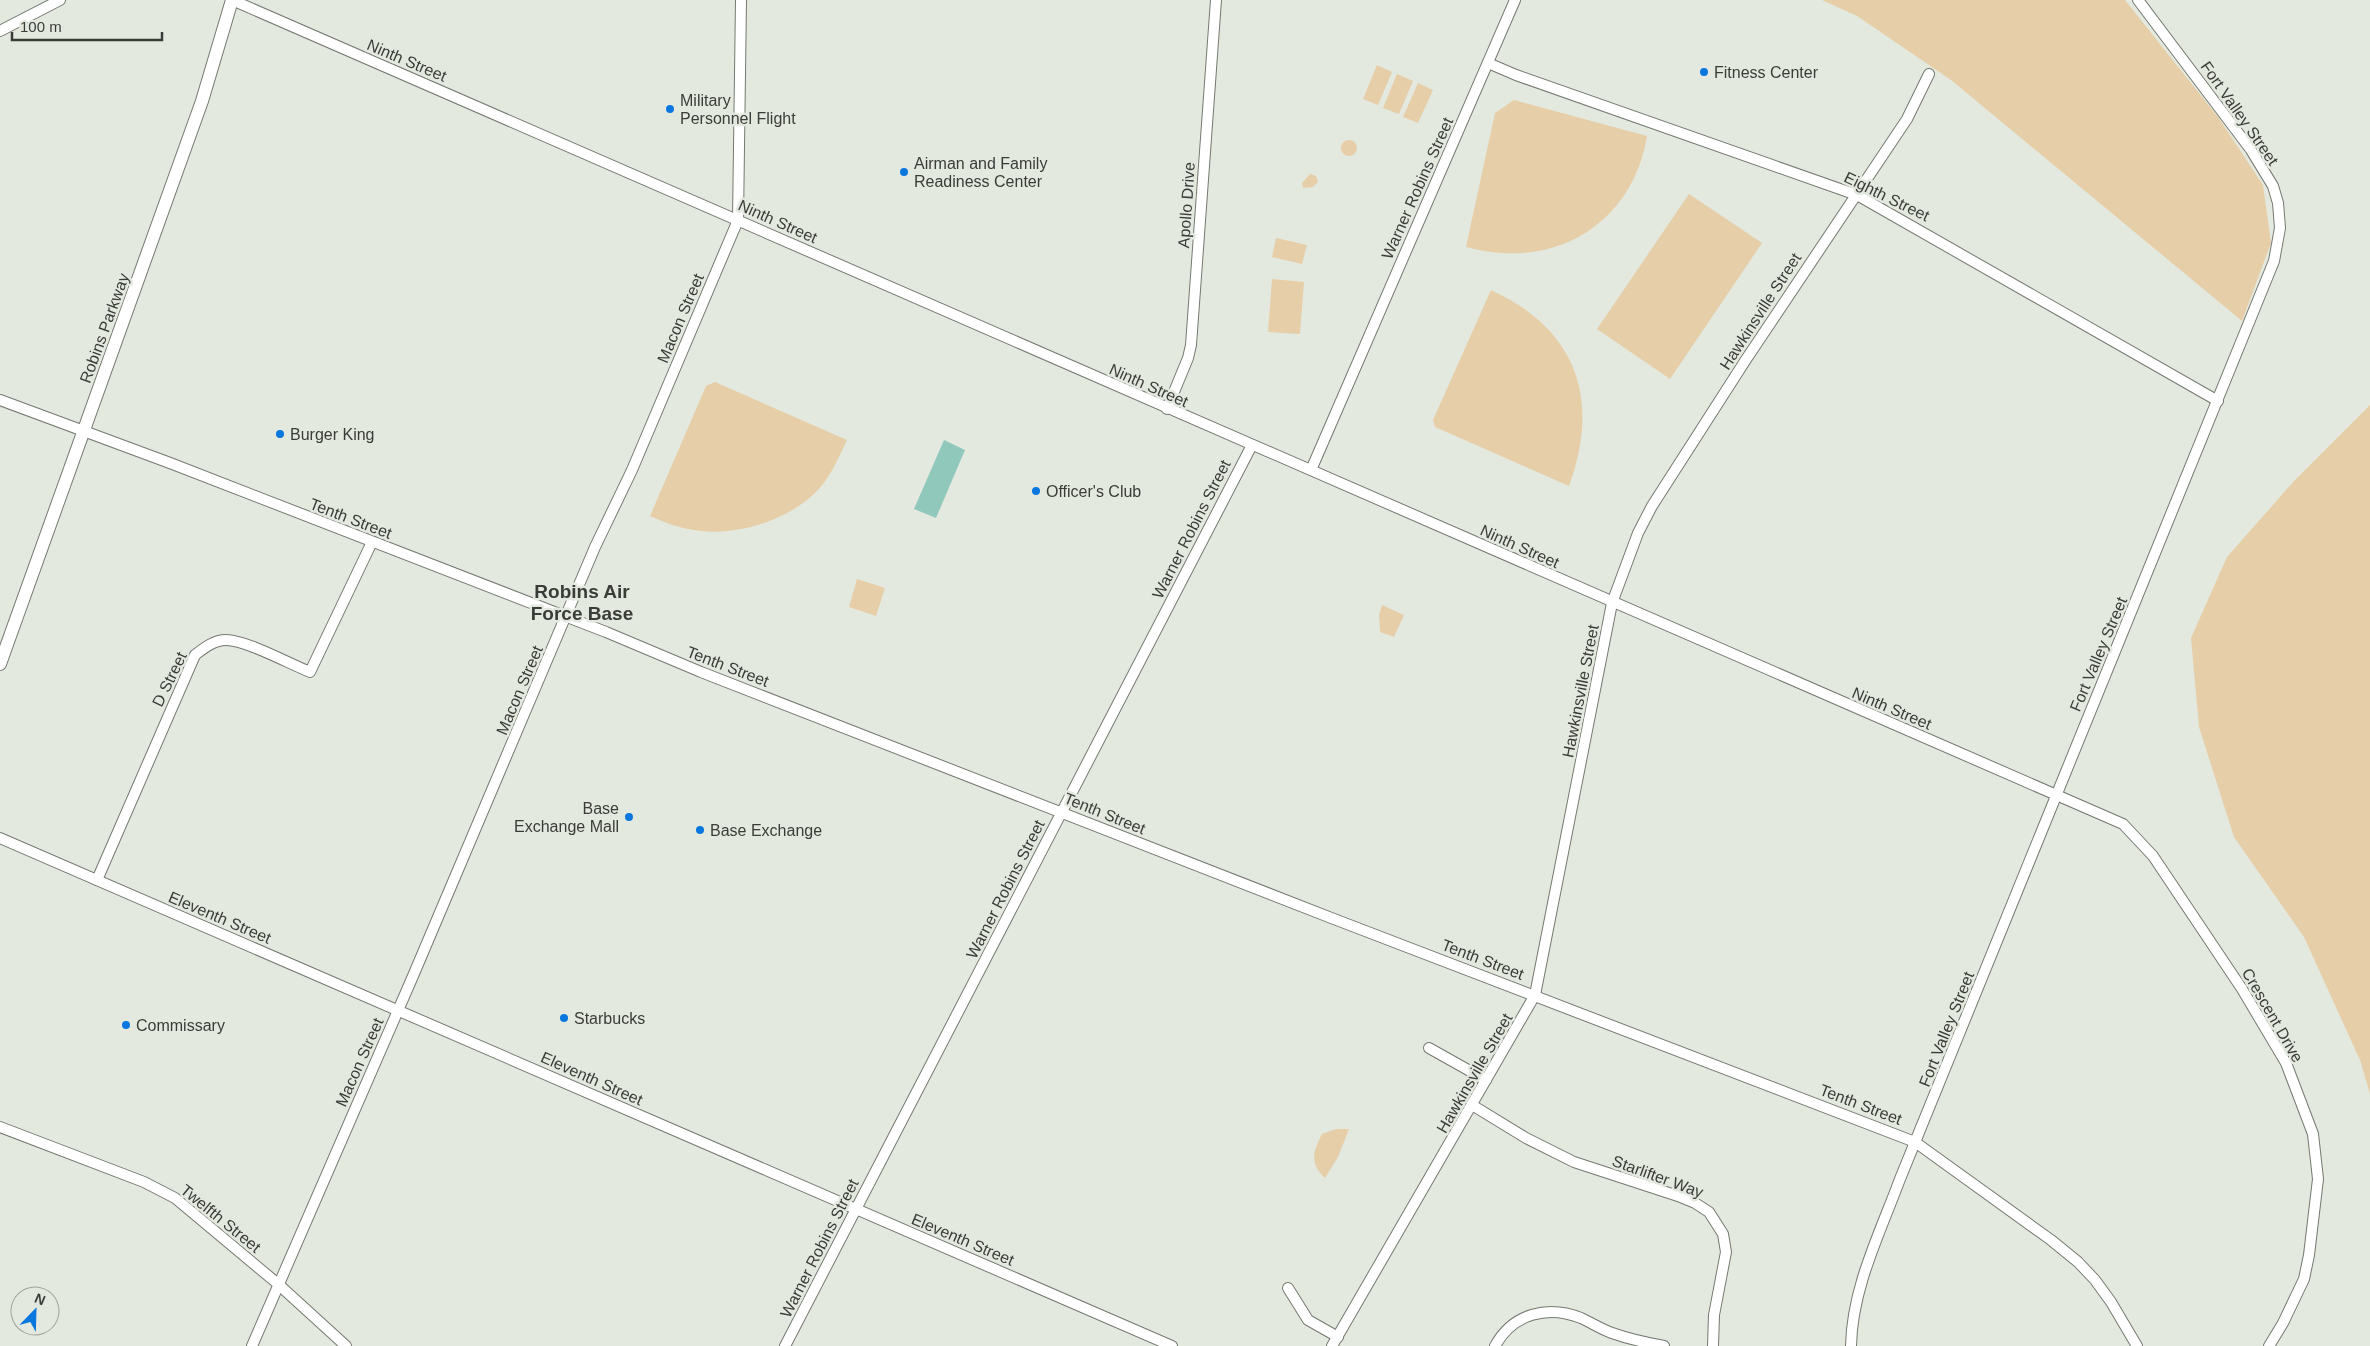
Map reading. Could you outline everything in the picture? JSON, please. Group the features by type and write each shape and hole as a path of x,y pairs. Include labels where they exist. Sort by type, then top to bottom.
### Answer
{"street":[{"path":"0,31 60,0"},
{"name":"Ninth Street","path":"232,0 1612,603 2056,794"},
{"name":"Robins Parkway","path":"0,664 202,101 232,0"},
{"name":"Macon Street","path":"252,1346 398,1010 595,547 632,470 738,220 741,0"},
{"name":"Apollo Drive","path":"1167,409 1188,358 1191,345 1216,0"},
{"name":"Warner Robins Street","path":"1311,470 1516,0"},
{"name":"Fort Valley Street","path":"1851,1346 1851,1327 1860,1288 1916,1142 2274,261 2280,228 2278,203 2273,186 2251,150 2138,0"},
{"name":"Eighth Street","path":"1488,63 1516,75 1857,195 1880,206 2218,401"},
{"name":"Hawkinsville Street","path":"1332,1346 1536,996 1612,603 1638,533 1652,506 1745,361 1906,119 1929,74"},
{"name":"Tenth Street","path":"0,400 566,617 701,672 1061,811 1334,920 1916,1142 2051,1240 2078,1262 2095,1280 2111,1302 2137,1346"},
{"name":"Warner Robins Street","path":"785,1346 1252,445"},
{"name":"D Street","path":"97,880 195,655 209,644 226,640 243,644 310,672 372,542"},
{"name":"Crescent Drive","path":"2056,794 2122,824 2153,856 2242,989 2286,1063 2305,1112 2312,1134 2318,1179 2309,1255 2304,1279 2283,1323 2269,1346"},
{"name":"Eleventh Street","path":"0,838 1172,1346"},
{"path":"1430,1048 1486,1080"},
{"name":"Starlifter Way","path":"1472,1106 1526,1138 1574,1162 1686,1200 1709,1212 1723,1234 1726,1252 1714,1314 1714,1346"},
{"name":"Twelfth Street","path":"0,1127 144,1182 175,1198 278,1284 346,1346"},
{"path":"1288,1288 1308,1320 1338,1336"},
{"path":"1496,1346 1512,1325 1523,1318 1537,1312 1553,1311 1582,1319 1625,1337 1664,1346"}],"shaded area":[{"path":"1822,0 2125,0 2218,117 2263,185 2271,243 2242,321 1951,80 1857,16"},
{"path":"1377,65 1392,72 1378,105 1363,99"},
{"path":"1397,74 1413,81 1399,114 1383,108"},
{"path":"1418,83 1433,90 1418,123 1403,117"},
{"path":"1514,100 1647,136 1638,168 1624,195 1606,217 1583,234 1557,246 1528,252 1498,253 1466,247 1495,113"},
{"path":"1346,140 1352,140 1357,145 1355,154 1346,156 1341,151 1341,145"},
{"path":"1310,174 1316,176 1318,182 1313,187 1303,188 1302,183"},
{"path":"1689,194 1762,243 1670,379 1597,329"},
{"path":"1276,238 1307,245 1302,264 1272,257"},
{"path":"1272,279 1304,282 1300,334 1268,332"},
{"path":"1491,290 1520,306 1544,325 1561,346 1574,370 1581,396 1582,424 1578,454 1569,486 1435,427 1433,420"},
{"path":"715,382 847,440 823,485 806,501 777,518 760,524 744,529 710,532 682,528 650,516 706,386"},
{"path":"2370,405 2370,1094 2360,1060 2304,937 2234,837 2199,727 2191,638 2227,557 2294,481"},
{"path":"857,579 885,588 876,616 849,607"},
{"path":"1382,605 1404,615 1394,637 1380,632 1379,615"},
{"path":"1336,1129 1349,1129 1338,1157 1325,1178 1320,1173 1315,1162 1316,1146 1322,1134"}],"water":[{"path":"944,440 965,450 936,518 914,509"}],"place":[{"name":"Fitness Center","path":"1704,72"},
{"name":"Military Personnel Flight","path":"670,109"},
{"name":"Airman and Family Readiness Center","path":"904,172"},
{"name":"Burger King","path":"280,434"},
{"name":"Officer's Club","path":"1036,491"},
{"name":"Base Exchange Mall","path":"629,817"},
{"name":"Base Exchange","path":"700,830"},
{"name":"Starbucks","path":"564,1018"},
{"name":"Commissary","path":"126,1025"}],"district":[{"name":"Robins Air Force Base","path":"582,602"}]}
